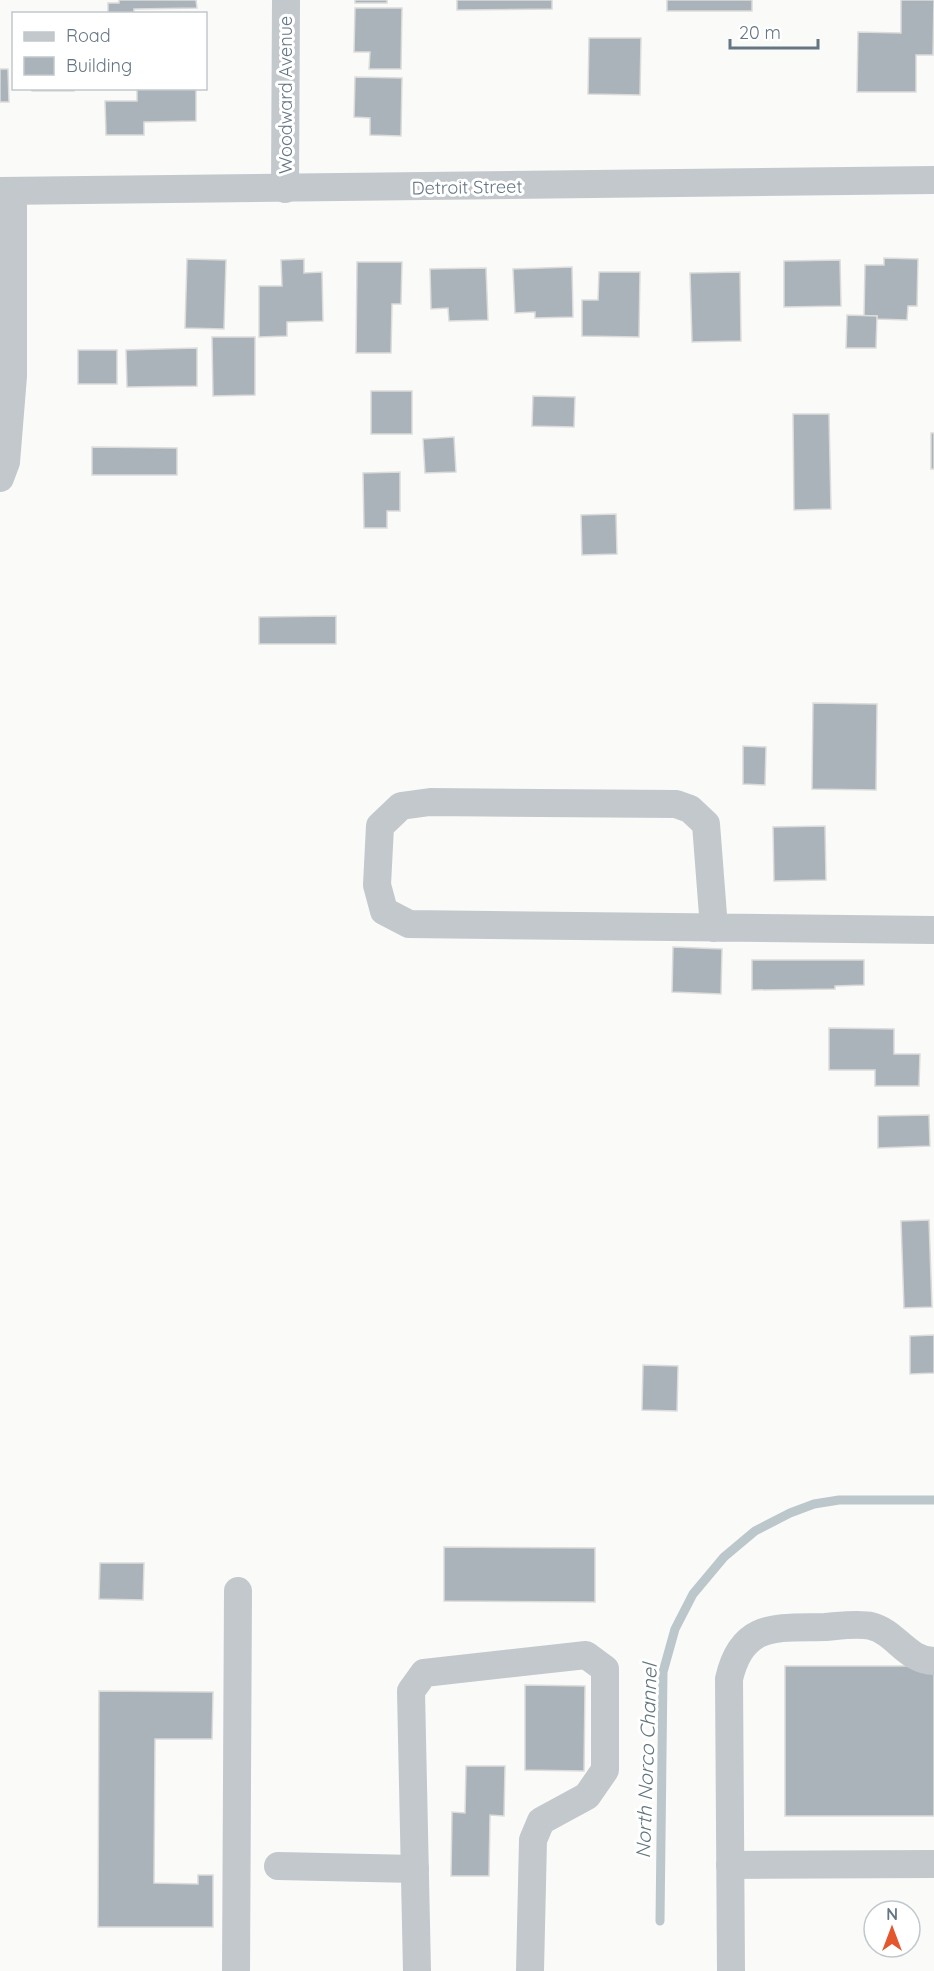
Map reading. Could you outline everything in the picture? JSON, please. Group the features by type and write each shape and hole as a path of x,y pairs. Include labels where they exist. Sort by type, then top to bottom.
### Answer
{"street":[{"name":"Woodward Avenue","path":"285,189 286,0"},
{"name":"Detroit Street","path":"7,191 934,180"},
{"path":"0,478 6,462 13,376 7,191"},
{"path":"714,928 706,824 690,809 676,804 430,802 401,806 380,825 377,885 384,911 409,924 714,928 934,930"},
{"path":"236,1971 238,1591"},
{"path":"731,1971 729,1679 734,1659 745,1642 762,1631 788,1627 871,1626 888,1634 912,1655 934,1661"},
{"path":"417,1971 411,1691 424,1673 586,1655 605,1669 605,1770 587,1796 541,1821 533,1840 530,1971"},
{"path":"730,1865 934,1863"},
{"path":"278,1866 415,1869"}],"building":[{"path":"119,0 196,0 197,8 134,9 134,12 108,12 108,3 119,3"},
{"path":"355,0 387,0 387,3 355,3"},
{"path":"457,0 552,0 552,9 457,10"},
{"path":"667,0 752,0 752,11 667,11"},
{"path":"901,0 934,0 933,55 916,55 916,92 857,92 858,32 901,33"},
{"path":"355,8 402,8 401,69 369,69 370,52 354,52"},
{"path":"589,38 641,38 640,95 588,94"},
{"path":"0,69 8,69 9,102 0,102"},
{"path":"355,77 402,78 401,136 370,135 370,118 354,117"},
{"path":"32,90 74,90 74,91"},
{"path":"137,90 196,90 196,121 144,122 144,135 106,135 105,101 137,101"},
{"path":"884,258 918,259 917,306 908,306 907,320 864,316 865,265 884,265"},
{"path":"187,259 226,260 224,329 185,328"},
{"path":"304,259 304,273 322,272 323,321 287,322 287,336 259,337 259,286 282,286 281,260"},
{"path":"840,260 841,306 784,307 784,261"},
{"path":"357,262 402,262 401,304 392,304 391,353 356,353"},
{"path":"572,267 573,317 535,318 535,312 515,313 513,269"},
{"path":"486,268 488,320 449,321 448,308 431,309 430,269"},
{"path":"599,272 640,272 639,337 582,336 582,300 598,300"},
{"path":"740,272 741,341 692,342 690,273"},
{"path":"847,315 877,316 876,348 846,348"},
{"path":"212,337 255,337 255,395 213,396"},
{"path":"197,348 197,386 127,387 126,350"},
{"path":"78,350 117,350 117,384 78,384"},
{"path":"371,391 412,391 412,434 371,434"},
{"path":"533,396 575,397 574,427 532,426"},
{"path":"793,414 829,414 831,509 794,510"},
{"path":"931,433 934,433 934,469 931,469"},
{"path":"454,437 456,472 425,473 423,439"},
{"path":"92,447 177,448 177,475 92,475"},
{"path":"400,472 400,511 387,511 387,528 364,528 363,473"},
{"path":"616,514 617,554 582,555 581,515"},
{"path":"336,616 336,644 259,644 259,617"},
{"path":"813,703 877,704 876,790 812,789"},
{"path":"743,746 766,747 765,785 743,784"},
{"path":"825,826 826,880 774,881 773,827"},
{"path":"673,947 722,949 721,994 672,992"},
{"path":"752,960 864,960 864,985 835,986 835,989 752,990"},
{"path":"829,1028 894,1029 894,1054 920,1054 919,1086 875,1086 875,1070 829,1070"},
{"path":"929,1115 930,1146 878,1148 878,1116"},
{"path":"929,1220 932,1307 904,1308 901,1221"},
{"path":"934,1335 934,1373 910,1374 910,1336"},
{"path":"643,1365 678,1366 677,1411 642,1410"},
{"path":"444,1547 595,1548 595,1602 444,1601"},
{"path":"100,1563 144,1563 143,1600 99,1599"},
{"path":"785,1666 934,1666 934,1816 785,1816"},
{"path":"525,1685 585,1686 584,1771 525,1770"},
{"path":"99,1691 213,1692 212,1739 155,1739 154,1883 198,1884 198,1875 213,1875 213,1927 98,1927"},
{"path":"466,1766 505,1766 504,1816 490,1815 489,1876 451,1876 452,1812 465,1813"}],"waterway":[{"name":"North Norco Channel","path":"660,1921 663,1672 675,1629 693,1594 724,1557 755,1531 790,1513 814,1504 839,1500 934,1500"}]}
